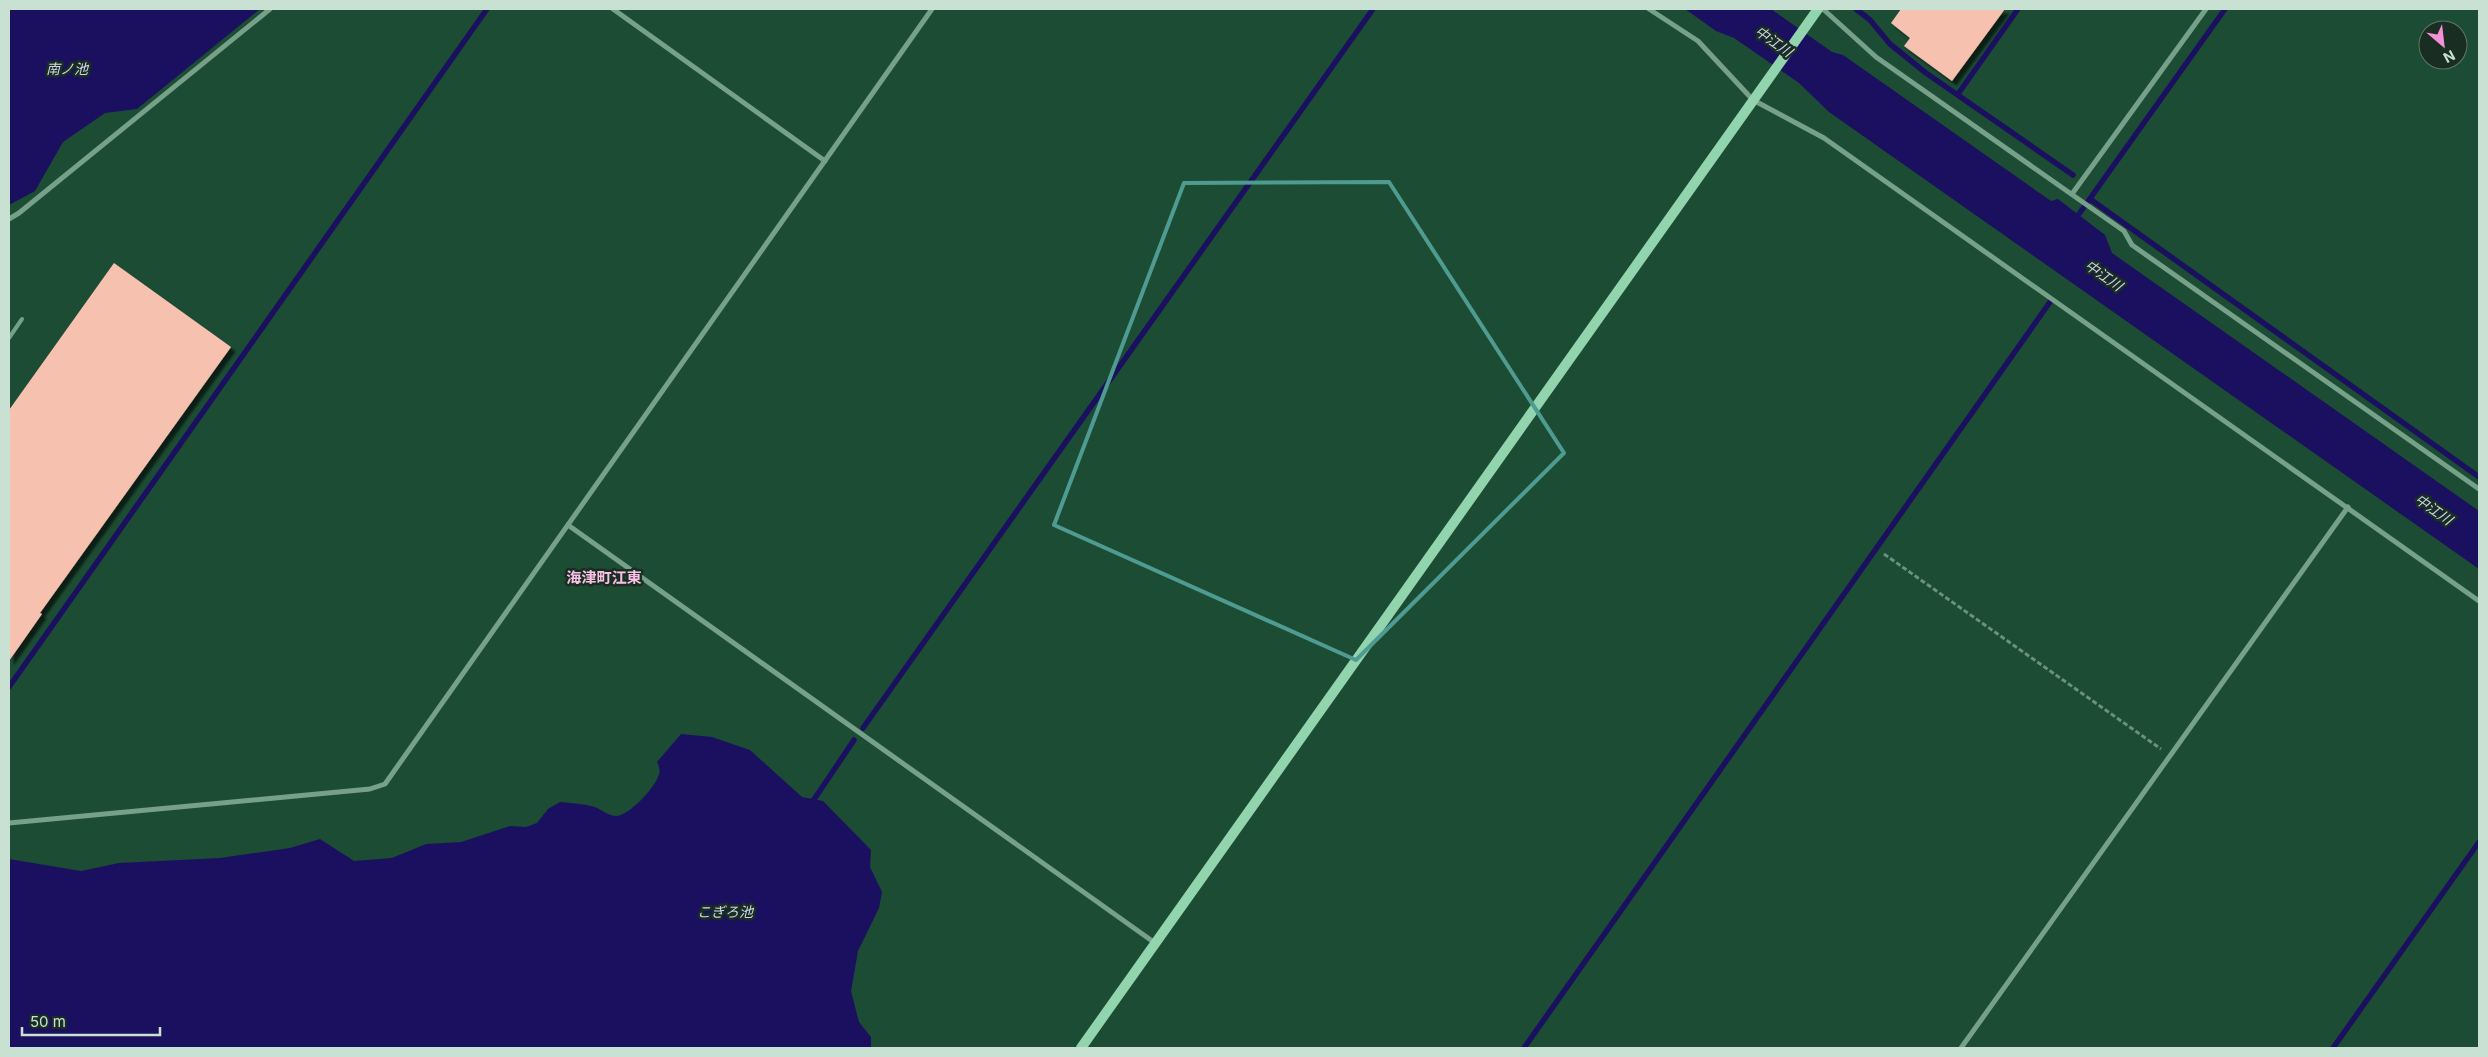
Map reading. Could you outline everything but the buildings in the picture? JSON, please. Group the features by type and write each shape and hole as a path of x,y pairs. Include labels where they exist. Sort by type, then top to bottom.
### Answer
{"street":[{"path":"9,219 19,213 270,9"},
{"path":"613,9 825,161"},
{"path":"9,823 370,789 385,784 932,9"},
{"path":"1649,9 1698,41 1752,100 1824,138 2479,601"},
{"path":"1823,9 1876,57 2098,212 2124,231 2132,244 2479,489"},
{"path":"2074,196 2206,9"},
{"path":"1081,1048 1815,12"},
{"path":"1961,1048 2348,507"},
{"path":"568,525 1155,943"}],"lane":[{"path":"9,338 22,319"}],"path":[{"path":"1884,554 2170,755"}],"highlighted area":[{"path":"1389,182 1564,453 1356,660 1054,525 1184,183"}],"water":[{"name":"南ノ池","path":"9,9 260,9 137,109 105,113 63,142 35,191 9,205"},
{"name":"中江川","path":"1685,9 1771,9 1832,52 1843,55 2051,201 2058,199 2105,235 2112,253 2479,511 2479,569 1829,112 1799,83 1734,38 1716,31"},
{"name":"こぎろ池","path":"681,734 712,737 750,750 802,797 823,801 871,850 870,867 882,892 879,908 858,951 851,991 859,1022 871,1037 871,1048 9,1048 9,859 81,871 119,863 220,858 290,848 320,839 354,861 392,858 426,844 461,842 510,826 526,827 537,823 548,809 560,802 595,807 613,816 621,815 634,807 652,788 659,773 657,762"}],"waterway":[{"path":"9,687 487,9"},
{"path":"863,728 1373,9"},
{"path":"1856,9 1870,20 1890,44 1926,73 2073,175"},
{"path":"1958,94 2018,9"},
{"path":"2074,221 2225,9"},
{"path":"2090,199 2479,477"},
{"path":"1524,1048 2050,302"},
{"path":"813,801 854,740"},
{"path":"2333,1048 2479,842"}],"district":[{"name":"海津町江東","path":"604,577"}]}
